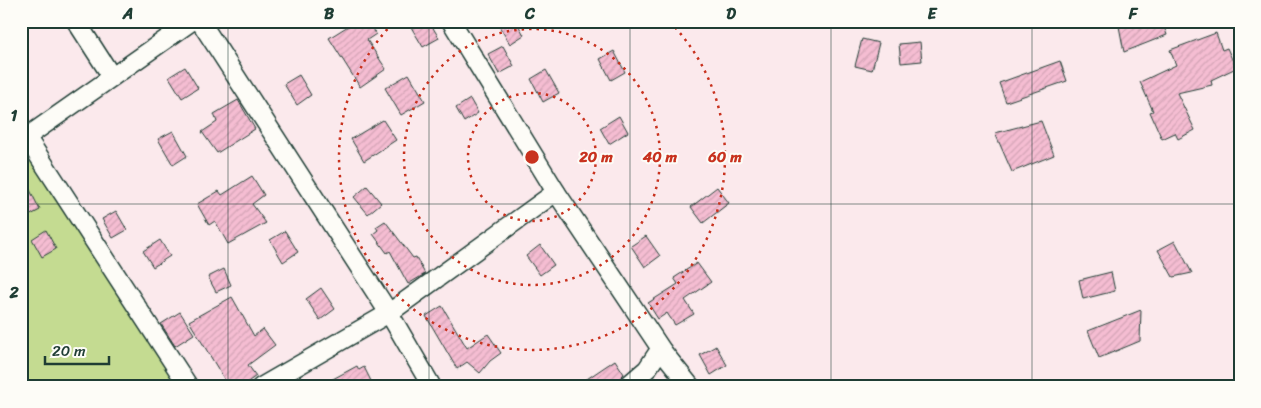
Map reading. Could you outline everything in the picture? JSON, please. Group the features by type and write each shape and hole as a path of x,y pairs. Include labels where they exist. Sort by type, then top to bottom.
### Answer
{"street":[{"path":"76,21 112,77"},
{"path":"190,387 24,140 192,21"},
{"path":"200,21 389,313 432,387"},
{"path":"451,21 556,192 663,352 691,387"},
{"path":"261,387 389,313 556,192"},
{"path":"626,387 647,369 657,354 663,352"}],"green space":[{"path":"21,141 189,387 21,387"}],"building":[{"path":"356,21 369,21 376,34 367,40 386,69 360,87 329,38"},
{"path":"421,21 429,21 439,38 423,47 411,27"},
{"path":"496,21 516,21 524,35 510,44"},
{"path":"1118,21 1162,21 1167,35 1124,52"},
{"path":"1216,33 1222,50 1227,48 1236,68 1211,80 1212,85 1177,93 1195,130 1178,139 1175,133 1162,139 1150,112 1153,111 1140,82 1176,65 1170,50"},
{"path":"862,39 879,43 872,70 855,66"},
{"path":"920,42 922,61 901,63 899,44"},
{"path":"503,46 514,66 499,74 488,54"},
{"path":"614,51 625,72 611,80 600,59"},
{"path":"1060,61 1067,81 1006,102 999,83"},
{"path":"185,67 198,88 182,98 169,77"},
{"path":"546,70 559,93 543,102 531,79"},
{"path":"409,74 425,101 401,115 385,88"},
{"path":"299,75 311,95 297,105 284,84"},
{"path":"470,99 478,113 464,122 456,108"},
{"path":"238,100 255,129 217,153 202,132 217,122 214,114"},
{"path":"619,116 628,132 609,144 600,128"},
{"path":"383,120 396,140 364,161 351,139"},
{"path":"1041,121 1054,155 1012,172 995,133"},
{"path":"173,131 187,156 173,165 158,139"},
{"path":"21,172 40,210 21,220"},
{"path":"252,176 264,195 252,204 266,223 228,244 215,221 209,225 197,204 219,191 222,195"},
{"path":"367,186 381,203 368,214 354,197"},
{"path":"717,187 729,203 703,223 691,207"},
{"path":"116,211 127,230 113,238 102,219"},
{"path":"385,221 413,258 416,257 425,274 408,284 390,251 387,253 373,234 378,230 376,227"},
{"path":"46,230 56,249 42,257 32,239"},
{"path":"285,231 298,252 283,262 270,240"},
{"path":"646,236 660,256 645,267 631,246"},
{"path":"160,240 170,256 153,267 143,251"},
{"path":"1175,241 1192,273 1173,277 1158,250"},
{"path":"540,245 554,265 540,275 526,256"},
{"path":"697,263 711,282 685,300 694,314 675,325 667,313 658,319 648,303 678,284 674,278"},
{"path":"224,269 231,285 216,292 208,277"},
{"path":"1111,272 1115,291 1083,299 1079,280"},
{"path":"321,288 335,309 320,320 306,299"},
{"path":"232,297 254,336 263,329 275,345 248,365 256,376 241,387 229,387 189,321"},
{"path":"442,306 467,348 488,334 501,353 490,361 480,373 467,362 457,369 426,316"},
{"path":"1141,310 1140,341 1099,358 1088,331"},
{"path":"180,312 194,334 175,346 161,324"},
{"path":"716,346 727,365 711,375 700,355"},
{"path":"615,360 624,374 619,379 616,387 575,387"},
{"path":"357,366 359,370 364,367 374,387 318,387"}]}
